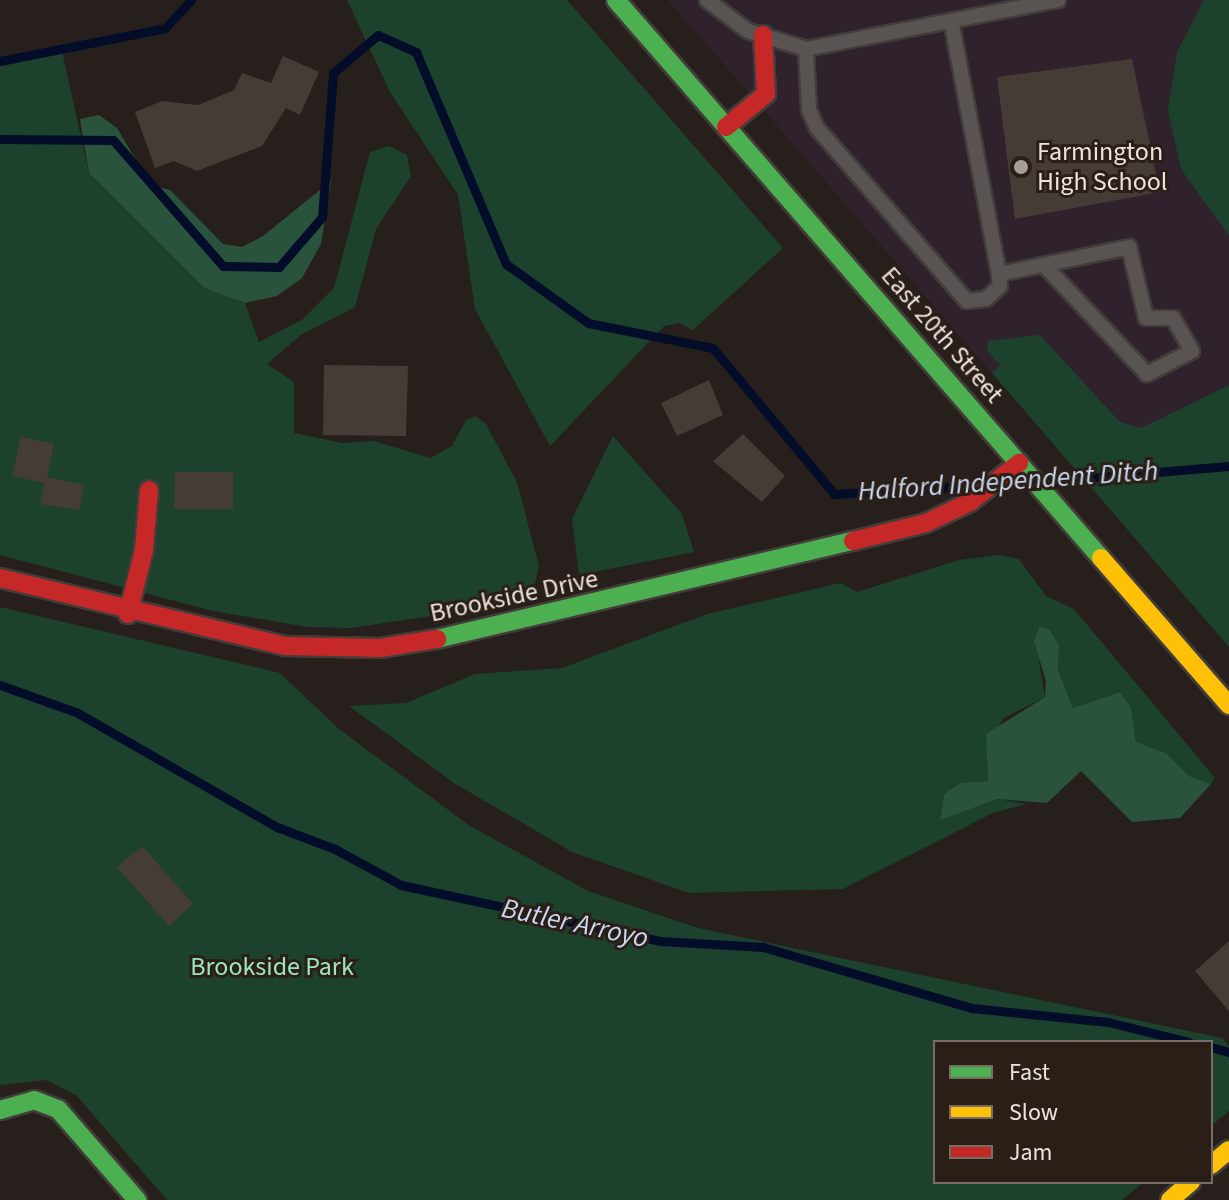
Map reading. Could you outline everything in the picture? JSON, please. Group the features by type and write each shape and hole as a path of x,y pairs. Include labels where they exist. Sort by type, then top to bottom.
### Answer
{"main road":[{"name":"East 20th Street","path":"616,0 1229,705"},
{"path":"726,127 766,94 763,35"},
{"name":"Brookside Drive","path":"0,578 128,614 286,646 365,648 435,640 926,523 970,502 1019,463"},
{"path":"128,614 144,550 149,490"},
{"path":"0,1110 34,1100 58,1109 137,1200"},
{"path":"1213,1163 1229,1150"},
{"path":"1170,1200 1189,1184"}],"lane":[{"path":"707,0 763,35 806,49 1058,0"},
{"path":"806,49 809,110 817,128 967,301 986,299 1000,286 999,274 951,21"},
{"path":"999,274 1129,247 1146,318 1173,318 1192,351 1147,374 1044,265"}],"shaded area":[{"name":"Farmington High School","path":"668,0 1229,0 1229,385 1141,428 1120,422 1040,335 992,373"}],"green space":[{"path":"347,0 567,0 783,248 693,330 679,323 664,326 550,446 475,309 458,195 390,92"},
{"path":"1204,0 1229,0 1229,236 1181,169 1168,111 1177,52"},
{"path":"62,51 89,173 204,288 245,303 259,342 303,319 334,288 370,152 389,146 407,155 411,176 376,229 355,307 301,335 267,364 294,382 294,433 342,443 374,441 430,458 452,446 466,420 475,416 486,424 517,482 539,566 535,583 485,608 350,628 308,627 213,611 0,555 0,58"},
{"path":"99,115 117,128 151,185 170,190 223,244 242,247 263,236 331,181 321,244 302,278 277,296 245,303 204,288 89,173 80,119"},
{"path":"1040,335 1120,422 1141,428 1229,385 1229,647 992,373 1000,365 987,351 988,341"},
{"path":"613,436 682,514 694,552 579,575 572,519"},
{"path":"999,555 1019,559 1046,596 1074,609 1215,778 1211,784 1189,776 1166,753 1136,742 1131,707 1120,692 1073,708 1058,670 1059,645 1039,662 1045,697 1004,718 987,744 988,781 960,783 944,794 940,819 997,799 1026,804 993,813 843,889 689,893 572,852 454,783 349,706 406,703 475,674 562,668 707,614 840,583 857,592 959,560"},
{"name":"Brookside Park","path":"0,607 280,673 339,729 470,826 588,891 698,928 1222,1038 1229,1046 1229,1111 1213,1124 1213,1040 933,1040 933,1184 1142,1184 1122,1200 167,1200 77,1096 47,1080 0,1085"},
{"path":"1040,626 1050,630 1059,646 1058,670 1073,708 1120,692 1131,707 1136,742 1166,753 1189,776 1211,784 1180,818 1132,822 1081,771 1047,803 997,799 940,820 944,794 960,783 988,781 986,734 1045,697 1046,681 1034,641"}],"building":[{"path":"283,56 319,72 300,115 286,108 262,146 197,171 174,161 155,168 135,112 162,101 198,105 234,90 242,73 271,83"},
{"path":"1132,59 1160,192 1015,219 997,77"},
{"path":"324,365 408,366 406,436 323,435"},
{"path":"709,380 723,415 677,436 661,403"},
{"path":"743,434 785,476 762,502 713,461"},
{"path":"21,437 54,444 47,477 84,485 79,510 40,504 44,483 12,476"},
{"path":"175,472 233,472 233,509 174,509"},
{"path":"142,846 193,904 169,926 117,867"},
{"path":"1229,941 1229,1011 1195,971"}],"waterway":[{"path":"0,61 165,28 191,0"},
{"name":"Halford Independent Ditch","path":"0,139 113,140 223,266 279,267 322,217 333,73 378,35 416,52 506,264 588,323 713,348 834,494 966,486"},
{"name":"Halford Independent Ditch","path":"1049,481 1229,466"},
{"name":"Butler Arroyo","path":"0,685 76,712 277,827 335,849 401,885 661,941 763,947 972,1008 1108,1022 1181,1040"},
{"name":"Butler Arroyo","path":"1213,1048 1229,1052"}],"traffic: fast":[{"path":"616,0 1101,558"},
{"path":"437,639 853,541"},
{"path":"0,1110 34,1100 58,1109 137,1200"}],"traffic: slow":[{"path":"1101,558 1229,705"},
{"path":"1213,1163 1229,1150"},
{"path":"1170,1200 1189,1184"}],"traffic: jam":[{"path":"726,127 766,94 763,35"},
{"path":"853,541 926,523 970,502 1019,463"},
{"path":"128,614 144,550 149,490"},
{"path":"0,578 286,646 380,648 437,639"}],"place":[{"name":"Farmington High School","path":"1021,167"}]}
